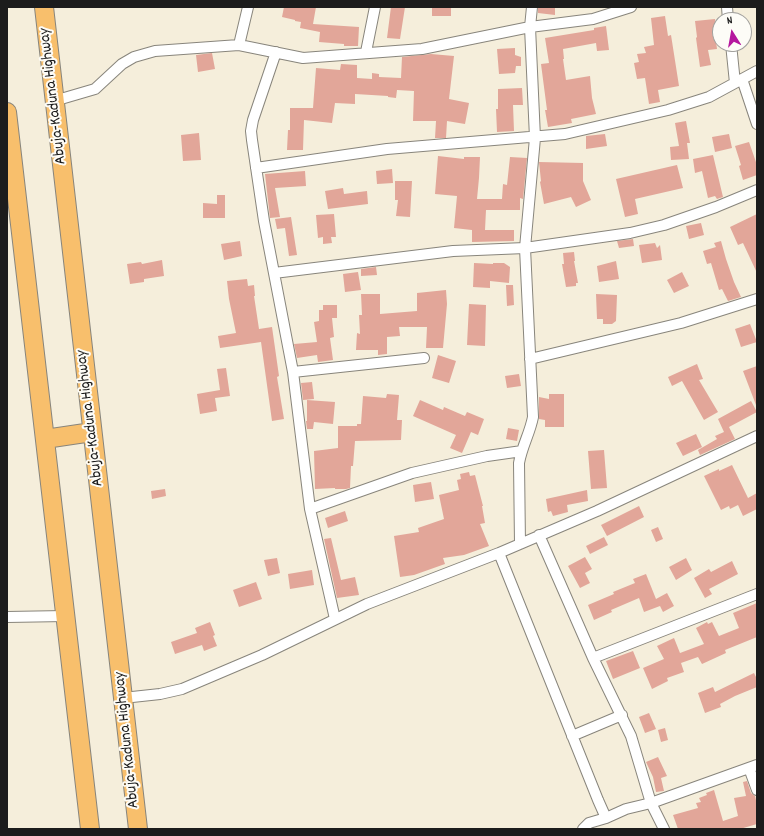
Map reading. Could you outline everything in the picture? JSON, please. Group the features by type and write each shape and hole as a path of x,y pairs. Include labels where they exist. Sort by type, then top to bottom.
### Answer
{"highway":[{"name":"Abuja-Kaduna Highway","path":"44,7 138,829"},
{"path":"7,112 90,829"},
{"path":"45,439 92,432"}],"street":[{"path":"239,45 248,7"},
{"path":"366,52 375,7"},
{"path":"520,544 519,463 531,429 533,416 525,248 535,138 530,27 532,7"},
{"path":"54,101 95,89 122,64 134,57 155,51 239,45 303,58 366,52 422,49 530,27 593,19 631,7"},
{"path":"276,52 253,120 251,131 264,221 293,372 310,509 335,619"},
{"path":"733,52 738,81 757,124"},
{"path":"256,168 387,149 535,138 565,134 668,110 709,97 757,71"},
{"path":"274,273 453,251 525,248 630,233 664,225 716,207 757,190"},
{"path":"530,359 681,323 757,299"},
{"path":"293,372 424,358"},
{"path":"123,698 160,694 182,689 262,655 367,604 499,553 597,511 757,436"},
{"path":"310,509 412,473 487,456 522,451"},
{"path":"539,535 593,658 631,736 651,803 664,829"},
{"path":"499,553 606,818"},
{"path":"593,658 757,594"},
{"path":"7,617 65,616"},
{"path":"572,736 622,715"},
{"path":"582,829 589,823 606,818 626,809 651,803 753,766 757,790"}],"building":[{"path":"284,7 316,7 313,24 359,27 358,46 344,46 344,44 319,42 320,32 300,28 301,22 282,17"},
{"path":"391,7 405,7 400,39 387,38"},
{"path":"432,7 451,7 451,16 432,16"},
{"path":"538,7 555,7 555,15 538,13"},
{"path":"665,16 668,36 671,35 679,86 658,90 660,102 649,104 645,78 637,79 634,63 639,62 637,54 646,53 644,47 654,45 651,18"},
{"path":"712,19 712,50 708,50 711,65 700,67 695,21"},
{"path":"606,26 609,50 597,51 596,43 563,49 566,80 590,76 592,98 596,114 571,119 572,123 548,127 541,64 549,63 545,38 594,30 594,28"},
{"path":"515,48 515,55 521,57 521,66 516,66 515,73 499,74 497,49"},
{"path":"212,53 215,69 198,72 196,55"},
{"path":"431,54 454,56 449,99 469,103 465,124 447,121 446,138 435,138 436,121 413,121 414,91 397,90 396,98 388,96 355,94 355,104 335,103 332,123 304,120 303,150 287,150 288,130 290,130 290,108 313,108 316,68 340,70 341,64 357,65 357,78 372,79 372,73 379,74 379,77 401,78 402,57"},
{"path":"522,88 523,105 513,105 514,131 497,132 496,109 498,109 498,89"},
{"path":"686,121 690,143 687,143 689,159 671,160 670,147 679,146 675,123"},
{"path":"199,133 201,160 183,161 181,135"},
{"path":"605,134 607,146 586,149 586,136"},
{"path":"729,134 732,148 715,152 712,137"},
{"path":"749,142 757,165 757,175 743,180 739,166 741,165 735,146"},
{"path":"713,155 723,197 717,199 715,196 708,198 702,171 695,173 693,159"},
{"path":"438,156 464,159 464,157 480,157 477,199 502,199 503,184 507,185 510,157 527,158 523,199 520,198 520,210 486,210 485,230 514,230 514,241 472,242 472,230 454,228 457,196 435,194"},
{"path":"539,162 583,163 583,181 591,200 576,207 571,197 544,204 540,182"},
{"path":"677,165 683,188 635,199 638,214 625,217 616,179"},
{"path":"392,169 393,183 377,184 376,171"},
{"path":"305,171 306,186 275,188 280,217 270,218 265,174"},
{"path":"395,181 412,181 410,217 396,216 398,200 395,200"},
{"path":"343,188 344,194 367,191 368,204 328,209 325,191"},
{"path":"217,195 225,195 225,218 203,218 203,203 217,204"},
{"path":"334,214 336,237 331,237 332,243 323,244 323,237 318,238 316,215"},
{"path":"757,214 757,273 743,243 738,245 730,227"},
{"path":"291,217 297,255 289,256 285,228 277,229 275,219"},
{"path":"701,223 704,235 689,239 686,226"},
{"path":"633,239 634,246 619,248 617,241"},
{"path":"240,241 242,256 224,260 221,244"},
{"path":"721,241 734,282 741,297 728,301 722,289 719,290 711,263 707,264 703,251 716,247 714,243"},
{"path":"655,243 657,248 660,245 662,260 642,263 639,245"},
{"path":"574,252 578,283 576,283 576,286 566,287 562,264 564,264 563,253"},
{"path":"162,260 164,276 144,279 144,282 130,284 127,264 141,262 142,264"},
{"path":"616,261 619,279 599,282 597,266"},
{"path":"474,263 504,263 510,267 509,283 490,281 490,288 473,287"},
{"path":"376,267 377,275 361,276 361,269"},
{"path":"358,272 361,290 345,292 343,274"},
{"path":"682,272 689,286 674,293 667,280"},
{"path":"247,279 248,286 254,285 254,296 259,329 272,327 279,376 277,377 284,419 272,421 261,342 220,348 218,336 236,333 227,281"},
{"path":"506,285 513,285 514,305 507,306"},
{"path":"446,290 447,304 443,348 426,348 427,327 399,327 400,336 387,337 387,354 378,355 378,350 356,350 357,333 360,334 359,315 362,315 361,294 380,294 380,314 417,311 417,293"},
{"path":"596,294 617,295 616,321 612,324 603,324 603,319 597,319"},
{"path":"469,304 486,305 485,346 467,345"},
{"path":"323,305 337,305 337,318 332,318 334,337 330,338 333,360 318,362 317,355 297,358 294,344 317,342 314,322 319,321 319,310 323,310"},
{"path":"750,324 757,342 741,347 735,329"},
{"path":"438,355 456,361 449,383 432,378"},
{"path":"697,364 703,379 699,380 718,412 704,420 682,381 672,386 668,377"},
{"path":"757,366 757,405 756,405 743,371"},
{"path":"226,368 230,396 215,398 217,411 200,414 197,394 220,390 217,369"},
{"path":"519,374 521,386 507,388 505,376"},
{"path":"312,382 314,399 303,400 301,383"},
{"path":"387,394 399,395 397,420 402,420 401,440 355,441 353,466 351,466 350,488 315,489 314,451 338,448 338,426 357,426 357,424 361,424 363,396 386,398"},
{"path":"549,394 564,394 564,427 545,427 545,420 539,419 539,397 549,399"},
{"path":"307,400 335,402 333,424 314,422 313,429 307,429"},
{"path":"420,400 443,410 444,407 465,416 467,412 484,419 478,435 471,432 462,453 450,448 456,435 413,416"},
{"path":"751,401 757,412 729,427 735,439 700,455 698,450 717,439 715,436 724,432 718,419"},
{"path":"508,428 519,430 517,441 506,439"},
{"path":"696,434 702,447 683,456 676,443"},
{"path":"604,450 607,488 591,489 588,451"},
{"path":"732,465 748,498 757,493 757,509 743,516 738,505 730,509 729,506 721,510 704,476"},
{"path":"469,472 470,476 475,475 483,506 485,523 480,524 489,546 464,555 443,558 445,564 414,575 400,577 394,536 419,532 418,528 444,519 439,495 459,490 457,480 461,479 460,474"},
{"path":"431,482 434,499 415,502 413,485"},
{"path":"165,489 166,496 152,499 151,491"},
{"path":"587,490 588,501 567,505 568,512 553,516 551,511 548,512 546,499"},
{"path":"639,506 644,517 607,536 601,525"},
{"path":"345,511 348,521 328,528 325,518"},
{"path":"658,527 663,539 656,542 651,530"},
{"path":"604,537 608,545 590,554 586,546"},
{"path":"331,538 341,580 355,577 359,595 337,598 324,539"},
{"path":"585,557 592,569 585,573 590,583 580,588 568,566"},
{"path":"277,558 280,573 268,576 264,560"},
{"path":"686,558 692,570 676,580 669,567"},
{"path":"732,561 738,574 709,589 712,594 705,598 694,578 709,569 711,572"},
{"path":"312,570 314,585 290,589 288,574"},
{"path":"646,574 656,599 667,593 674,606 663,612 660,606 644,612 639,598 611,610 612,612 594,620 588,605 635,583 633,579"},
{"path":"256,582 262,599 239,607 233,590"},
{"path":"757,603 757,637 725,650 726,653 702,664 698,657 681,663 684,672 667,678 668,681 652,689 643,668 664,659 657,646 674,638 680,653 704,644 696,628 707,622 708,624 712,622 719,636 739,628 733,613"},
{"path":"210,622 217,646 204,651 202,645 175,654 171,642 197,633 195,628"},
{"path":"633,651 640,668 613,679 606,661"},
{"path":"754,673 757,679 757,687 720,704 721,707 705,713 698,693 713,687 715,692"},
{"path":"649,713 656,729 645,733 639,717"},
{"path":"665,728 668,740 661,742 658,730"},
{"path":"658,757 667,776 661,778 664,791 656,792 653,777 646,762"},
{"path":"747,781 751,793 755,796 757,805 757,824 740,829 678,829 673,815 698,808 696,803 701,802 699,798 714,790 723,821 738,816 734,798 746,796 743,782"}]}
